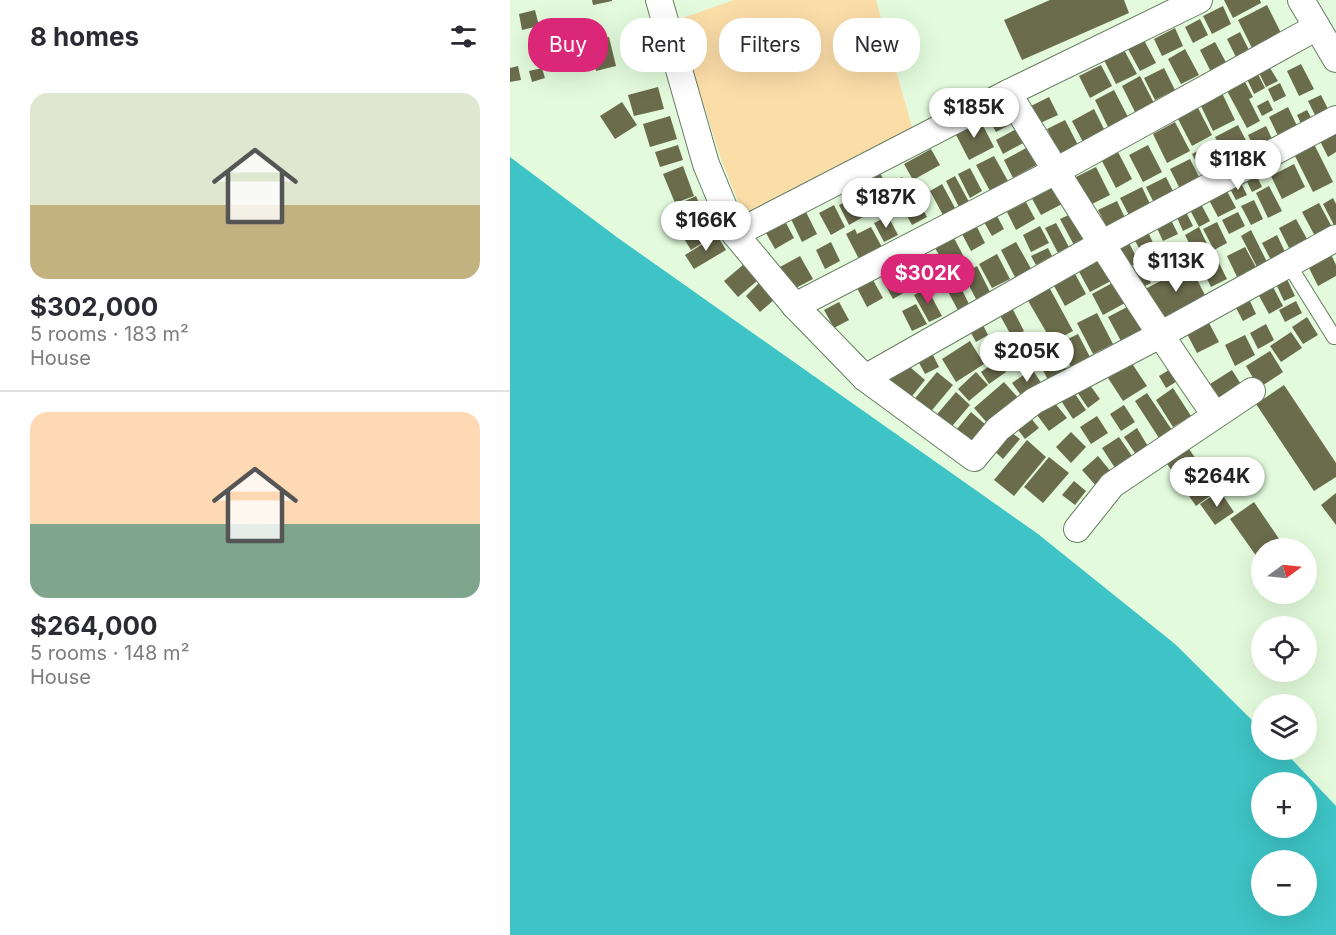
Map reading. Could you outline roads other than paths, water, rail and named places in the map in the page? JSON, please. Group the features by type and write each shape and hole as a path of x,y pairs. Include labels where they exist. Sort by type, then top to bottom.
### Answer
{"street":[{"path":"659,0 706,164 735,234 795,306 865,378 974,459 998,429 1034,401 1336,238"},
{"path":"735,234 1008,93 1199,0"},
{"path":"1301,0 1336,59"},
{"path":"795,306 1056,171 1317,27"},
{"path":"1008,93 1101,244 1215,415"},
{"path":"865,378 1101,244 1336,119"},
{"path":"1077,529 1112,485 1252,392"}],"lane":[{"path":"1289,265 1334,337"}],"water":[{"path":"510,157 618,238 1038,534 1175,644 1251,719 1251,760 1292,760 1304,772 1251,772 1251,838 1317,838 1317,786 1336,806 1336,935 510,935"}]}
